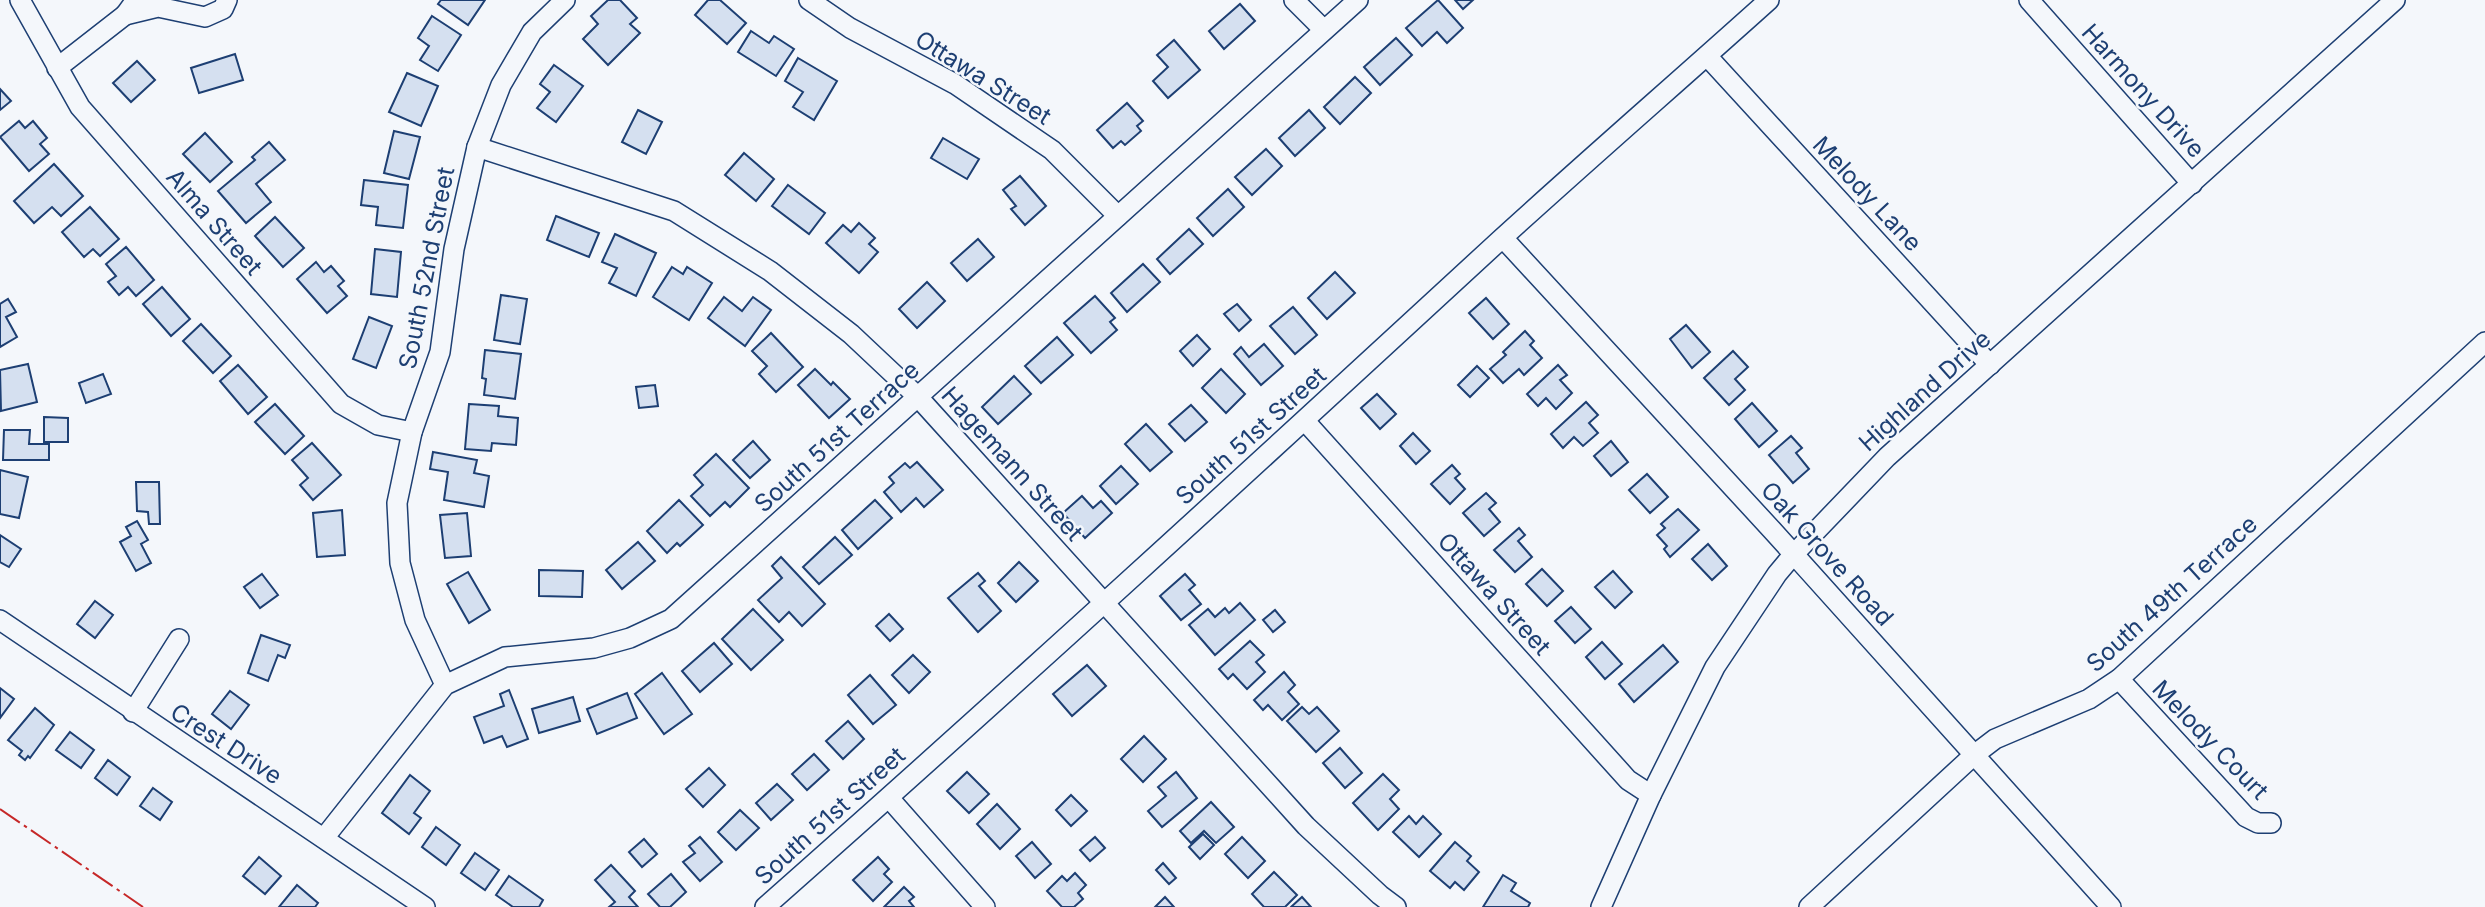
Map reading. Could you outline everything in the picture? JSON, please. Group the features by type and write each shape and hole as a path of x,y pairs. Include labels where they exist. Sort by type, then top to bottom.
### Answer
{"street":[{"name":"Alma Street","path":"20,0 80,107 341,404 378,425 412,432"},
{"path":"57,68 131,8 158,7 205,16 223,9 227,0"},
{"name":"South 52nd Street","path":"445,685 415,620 400,563 397,503 412,432 440,352 454,249 477,147 501,85 532,32 565,0"},
{"name":"Ottawa Street","path":"808,0 850,28 955,84 1052,150 1118,216"},
{"path":"1294,0 1324,30"},
{"name":"South 51st Terrace","path":"324,838 445,685 505,657 594,648 630,638 671,619 1358,0"},
{"name":"South 51st Street","path":"765,907 889,798 1306,421 1503,238 1769,0"},
{"name":"Harmony Drive","path":"2029,0 2192,184"},
{"name":"Highland Drive","path":"1601,907 1651,796 1715,667 1777,574 1793,555 1888,457 2395,0"},
{"name":"Melody Lane","path":"1707,56 1990,365"},
{"name":"Hagemann Street","path":"477,147 674,211 770,271 851,334 918,397 1306,826 1396,907"},
{"name":"Oak Grove Road","path":"1503,238 2111,907"},
{"name":"South 49th Terrace","path":"1809,907 1974,755 1995,739 2090,699 2119,679 2485,342"},
{"name":"Ottawa Street","path":"1306,421 1628,780 1651,796"},
{"name":"Crest Drive","path":"0,620 425,907"},
{"path":"133,712 179,639"},
{"name":"Melody Court","path":"2119,679 2246,817 2258,823 2272,823"},
{"path":"889,798 985,907"}],"building":[{"path":"441,0 485,0 468,25 438,4"},
{"path":"608,0 620,0 637,18 630,24 640,33 608,65 583,39 598,24 591,16"},
{"path":"708,0 720,0 746,23 727,44 695,15"},
{"path":"1438,0 1463,28 1447,43 1437,32 1422,46 1406,28"},
{"path":"1455,0 1473,0 1463,9"},
{"path":"1240,4 1255,21 1224,49 1209,31"},
{"path":"432,16 461,35 438,71 420,60 429,46 418,38"},
{"path":"751,31 769,43 774,36 794,49 776,76 738,52"},
{"path":"1396,38 1412,55 1380,85 1364,67"},
{"path":"1174,40 1200,70 1168,98 1153,81 1168,67 1157,55"},
{"path":"235,54 243,80 199,93 191,68"},
{"path":"798,58 837,81 814,120 793,107 803,92 785,81"},
{"path":"137,61 155,80 131,102 113,83"},
{"path":"554,65 583,86 556,122 537,108 550,92 540,84"},
{"path":"407,73 438,86 421,126 389,112"},
{"path":"1355,77 1371,93 1340,124 1324,107"},
{"path":"0,89 11,101 0,110"},
{"path":"1127,103 1143,121 1137,126 1141,131 1125,145 1121,141 1113,148 1097,130"},
{"path":"638,110 662,122 646,154 622,142"},
{"path":"1309,110 1325,128 1295,156 1279,138"},
{"path":"19,121 25,128 33,121 47,138 40,144 49,154 29,171 0,137"},
{"path":"394,131 420,137 409,179 384,173"},
{"path":"205,133 232,162 210,182 183,154"},
{"path":"943,138 979,159 967,179 931,158"},
{"path":"269,142 285,160 256,184 271,202 246,223 218,191 255,160 252,157"},
{"path":"1266,149 1282,166 1252,195 1235,177"},
{"path":"744,153 774,179 756,201 725,175"},
{"path":"54,164 83,196 61,216 52,207 34,223 14,201"},
{"path":"1020,176 1046,206 1025,225 1011,209 1016,206 1003,190"},
{"path":"364,180 408,185 403,228 376,225 378,207 361,205"},
{"path":"788,185 825,213 809,234 772,206"},
{"path":"1228,189 1244,207 1213,236 1197,218"},
{"path":"90,207 119,239 100,256 93,249 84,257 62,232"},
{"path":"556,216 599,233 589,257 547,240"},
{"path":"275,217 304,248 283,267 255,236"},
{"path":"859,223 875,238 869,244 878,252 859,273 826,243 843,225 851,232"},
{"path":"1189,229 1203,244 1170,274 1157,259"},
{"path":"615,234 656,253 636,296 609,283 617,268 602,262"},
{"path":"978,239 994,257 967,281 951,263"},
{"path":"126,247 154,280 136,296 128,287 119,295 108,282 116,276 106,264"},
{"path":"375,249 401,252 397,297 371,294"},
{"path":"316,262 324,272 331,266 344,281 338,286 347,296 327,313 297,279"},
{"path":"1143,264 1160,282 1127,312 1111,293"},
{"path":"672,267 683,274 687,267 712,283 689,320 653,297"},
{"path":"1335,272 1355,293 1327,319 1308,298"},
{"path":"927,282 945,301 917,328 899,309"},
{"path":"162,287 190,319 171,336 143,304"},
{"path":"501,295 527,299 520,344 494,340"},
{"path":"1095,296 1115,318 1110,322 1117,330 1091,353 1064,323"},
{"path":"724,297 742,311 753,297 771,310 745,346 708,318"},
{"path":"1486,298 1509,324 1493,339 1469,313"},
{"path":"8,299 16,312 6,317 17,337 0,347 0,304"},
{"path":"1237,304 1251,320 1239,331 1224,314"},
{"path":"1293,307 1317,335 1295,354 1270,326"},
{"path":"369,317 392,326 376,368 353,359"},
{"path":"201,324 231,356 213,373 183,341"},
{"path":"1686,325 1710,352 1692,368 1670,339"},
{"path":"1525,331 1534,341 1530,345 1542,358 1524,375 1519,369 1503,383 1490,369 1506,355 1503,352"},
{"path":"771,333 803,367 776,392 759,374 767,366 752,351"},
{"path":"1197,335 1210,349 1193,366 1180,351"},
{"path":"1057,337 1073,355 1041,383 1025,366"},
{"path":"1264,344 1283,366 1261,385 1234,354 1241,347 1249,357"},
{"path":"485,350 521,354 515,399 484,395 486,379 482,378"},
{"path":"1733,351 1748,367 1735,379 1745,390 1729,405 1704,378"},
{"path":"28,364 37,402 1,411 0,370"},
{"path":"238,365 267,397 248,414 220,381"},
{"path":"1558,365 1567,375 1560,380 1572,393 1556,409 1546,398 1538,406 1527,394"},
{"path":"1477,366 1489,378 1470,397 1458,385"},
{"path":"815,369 850,399 829,418 798,385"},
{"path":"1221,369 1245,394 1226,413 1202,388"},
{"path":"103,374 111,394 86,403 79,383"},
{"path":"1014,376 1031,394 998,424 982,407"},
{"path":"655,385 658,406 639,408 636,387"},
{"path":"1377,394 1396,414 1380,429 1361,408"},
{"path":"1586,402 1598,415 1589,423 1598,433 1583,446 1574,437 1563,448 1551,434"},
{"path":"1752,403 1777,431 1759,447 1735,419"},
{"path":"275,404 304,436 285,454 255,422"},
{"path":"469,404 499,406 498,416 518,418 516,445 492,443 491,451 465,449"},
{"path":"1191,405 1207,422 1185,441 1169,424"},
{"path":"44,417 68,418 68,442 44,442"},
{"path":"1146,424 1172,452 1150,471 1125,444"},
{"path":"4,430 30,430 29,444 49,444 49,460 3,460"},
{"path":"1413,433 1430,451 1416,464 1400,446"},
{"path":"1791,436 1802,448 1796,453 1809,469 1793,483 1769,455"},
{"path":"753,441 770,460 750,478 733,460"},
{"path":"1611,441 1628,462 1611,476 1594,456"},
{"path":"312,443 341,475 313,500 300,485 308,478 292,460"},
{"path":"433,452 477,460 474,473 489,476 484,507 444,500 448,472 430,469"},
{"path":"716,454 749,488 730,507 725,502 710,516 691,496 703,485 694,475"},
{"path":"917,462 943,490 924,507 916,498 901,512 884,492 894,483 889,477 905,463 910,468"},
{"path":"1452,465 1460,474 1455,478 1465,489 1450,504 1431,484"},
{"path":"1121,466 1138,484 1116,504 1100,486"},
{"path":"0,470 28,477 19,518 0,514"},
{"path":"1647,474 1668,497 1650,513 1629,490"},
{"path":"136,482 159,482 160,524 149,524 148,512 137,511"},
{"path":"1486,493 1496,503 1489,509 1500,522 1484,536 1463,513"},
{"path":"1082,496 1093,508 1101,501 1112,513 1085,538 1063,513"},
{"path":"679,500 703,525 680,546 677,543 667,553 647,531"},
{"path":"875,500 892,518 858,549 842,530"},
{"path":"1678,509 1699,530 1670,557 1664,549 1667,546 1657,535 1665,528 1661,524"},
{"path":"342,510 345,555 317,557 313,513"},
{"path":"467,513 471,556 445,558 440,515"},
{"path":"137,521 148,540 141,544 151,563 136,571 120,542 131,536 126,527"},
{"path":"1519,528 1525,535 1518,541 1532,557 1515,572 1494,550"},
{"path":"0,535 21,549 9,567 0,562"},
{"path":"835,537 852,555 819,584 803,567"},
{"path":"638,542 655,561 622,589 606,570"},
{"path":"1708,544 1727,566 1712,580 1692,559"},
{"path":"781,557 825,604 802,626 789,612 779,622 758,600 782,578 772,566"},
{"path":"1019,562 1038,581 1016,602 998,583"},
{"path":"1542,569 1563,591 1547,606 1526,584"},
{"path":"539,570 583,571 582,597 539,596"},
{"path":"1613,571 1632,592 1615,608 1595,587"},
{"path":"468,572 490,610 469,623 447,584"},
{"path":"978,573 985,581 979,586 1001,611 978,632 948,598"},
{"path":"262,574 278,595 260,608 244,587"},
{"path":"1185,574 1195,585 1189,590 1201,604 1181,620 1160,596"},
{"path":"95,601 113,615 95,638 77,624"},
{"path":"1240,603 1255,620 1215,655 1189,625 1208,609 1215,617 1225,608 1229,613"},
{"path":"1571,607 1591,629 1575,643 1555,621"},
{"path":"753,609 783,640 751,670 722,639"},
{"path":"1275,610 1285,622 1273,632 1263,620"},
{"path":"889,614 903,629 890,641 876,626"},
{"path":"261,635 290,645 285,658 278,655 268,681 248,673"},
{"path":"1250,641 1264,655 1256,662 1265,672 1247,689 1233,674 1228,679 1219,669"},
{"path":"1602,642 1622,664 1605,679 1586,657"},
{"path":"714,643 732,664 700,692 682,671"},
{"path":"1663,645 1678,662 1634,702 1619,684"},
{"path":"913,655 930,672 909,693 892,675"},
{"path":"1087,665 1106,686 1072,716 1053,694"},
{"path":"1284,672 1295,685 1288,692 1299,704 1282,720 1268,705 1263,710 1254,700"},
{"path":"662,673 692,714 664,734 635,694"},
{"path":"870,675 896,705 873,724 848,695"},
{"path":"0,688 14,699 0,718"},
{"path":"509,690 528,739 507,747 502,736 484,743 474,717 504,706 500,694"},
{"path":"230,691 249,705 231,729 212,714"},
{"path":"627,693 637,718 597,734 587,709"},
{"path":"573,697 580,721 539,733 532,709"},
{"path":"1302,707 1309,714 1317,707 1339,731 1316,752 1287,721"},
{"path":"35,708 54,725 30,758 28,756 25,760 19,755 22,751 8,740"},
{"path":"848,721 864,739 843,759 826,741"},
{"path":"70,732 94,750 81,768 56,750"},
{"path":"1144,736 1166,759 1143,782 1121,759"},
{"path":"1340,748 1362,773 1345,788 1323,763"},
{"path":"814,754 829,770 807,790 792,774"},
{"path":"108,760 130,777 117,795 95,778"},
{"path":"709,768 725,785 703,807 686,789"},
{"path":"967,772 989,794 969,813 947,791"},
{"path":"1176,772 1197,798 1162,827 1148,811 1166,796 1158,787"},
{"path":"1383,774 1399,790 1390,799 1399,809 1378,830 1353,803"},
{"path":"410,775 430,791 414,813 421,818 409,834 382,813"},
{"path":"777,784 793,800 771,820 756,803"},
{"path":"153,788 172,802 160,820 140,806"},
{"path":"1071,795 1087,811 1071,826 1056,810"},
{"path":"1211,802 1234,827 1216,843 1204,831 1191,843 1180,831"},
{"path":"997,804 1020,829 1000,849 977,824"},
{"path":"740,810 759,828 736,850 718,832"},
{"path":"1409,816 1416,824 1423,816 1441,834 1419,857 1393,832"},
{"path":"436,827 460,845 446,865 422,847"},
{"path":"1203,834 1214,845 1200,859 1189,847"},
{"path":"700,837 722,862 700,881 683,862 695,853 689,846"},
{"path":"1095,837 1105,848 1090,861 1080,850"},
{"path":"1242,837 1265,861 1248,878 1225,854"},
{"path":"644,839 657,854 642,867 629,852"},
{"path":"1032,842 1051,864 1035,878 1016,856"},
{"path":"1455,842 1471,856 1467,861 1479,872 1464,890 1455,882 1450,888 1430,871"},
{"path":"475,853 499,870 485,890 461,873"},
{"path":"259,857 281,876 265,894 243,876"},
{"path":"878,857 889,869 884,874 892,882 873,901 853,880"},
{"path":"1163,863 1176,878 1169,884 1156,870"},
{"path":"611,865 635,891 629,897 638,907 609,907 615,902 595,880"},
{"path":"1274,872 1297,895 1285,907 1264,907 1252,894"},
{"path":"1075,873 1086,885 1078,893 1083,899 1074,907 1062,907 1047,891 1062,876 1067,881"},
{"path":"671,874 686,892 670,907 660,907 648,894"},
{"path":"1503,875 1516,883 1511,891 1530,903 1528,907 1483,907"},
{"path":"509,876 543,900 539,907 513,907 496,895"},
{"path":"297,885 318,903 315,907 279,907"},
{"path":"904,887 914,897 909,901 914,907 884,907"},
{"path":"1165,897 1174,907 1155,907"},
{"path":"1302,897 1311,907 1291,907"}],"power":[{"path":"0,809 143,907"}]}
